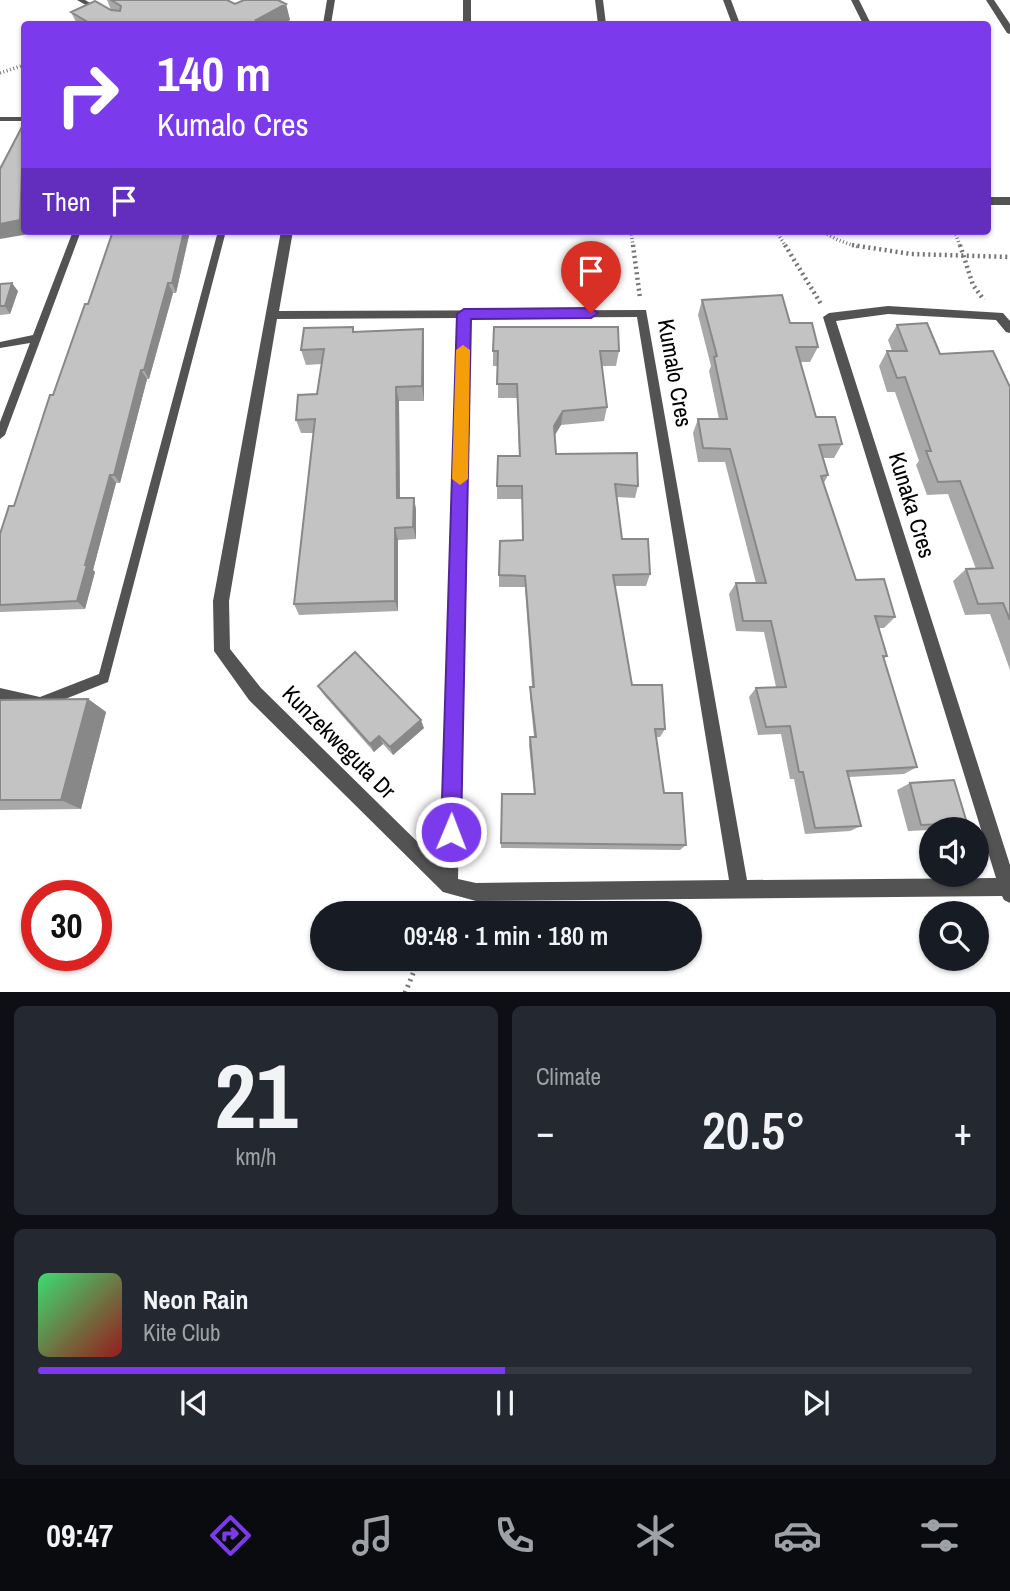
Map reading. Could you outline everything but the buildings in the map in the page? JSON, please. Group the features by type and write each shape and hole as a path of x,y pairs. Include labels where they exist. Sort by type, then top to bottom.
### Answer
{"street":[{"path":"328,21 331,0"},
{"path":"467,0 467,21"},
{"path":"599,0 602,21"},
{"path":"727,0 735,21"},
{"path":"855,0 866,21"},
{"path":"990,0 1010,31"},
{"path":"991,201 1010,201"},
{"name":"Kunzekweguta Dr","path":"286,235 220,601 222,651 255,694 449,886"},
{"path":"829,317 888,310 999,316 1010,329"},
{"name":"Kumalo Cres","path":"272,315 642,313 740,891"},
{"path":"464,314 449,886 476,892 1009,890"},
{"name":"Kunaka Cres","path":"829,317 1009,890"}],"lane":[{"path":"80,0 118,21"},
{"path":"0,119 21,119"},
{"path":"0,435 76,235"},
{"path":"0,694 40,703 104,678 221,235"},
{"path":"0,345 37,338"}],"path":[{"path":"0,73 21,66"},
{"path":"632,235 642,313"},
{"path":"778,235 829,317"},
{"path":"826,235 849,246 1010,257"},
{"path":"956,235 973,285 999,316"},
{"path":"405,992 414,971"}],"slow traffic":[{"path":"460,479 463,350"}],"route":[{"path":"451,832 464,314 591,313"}]}
